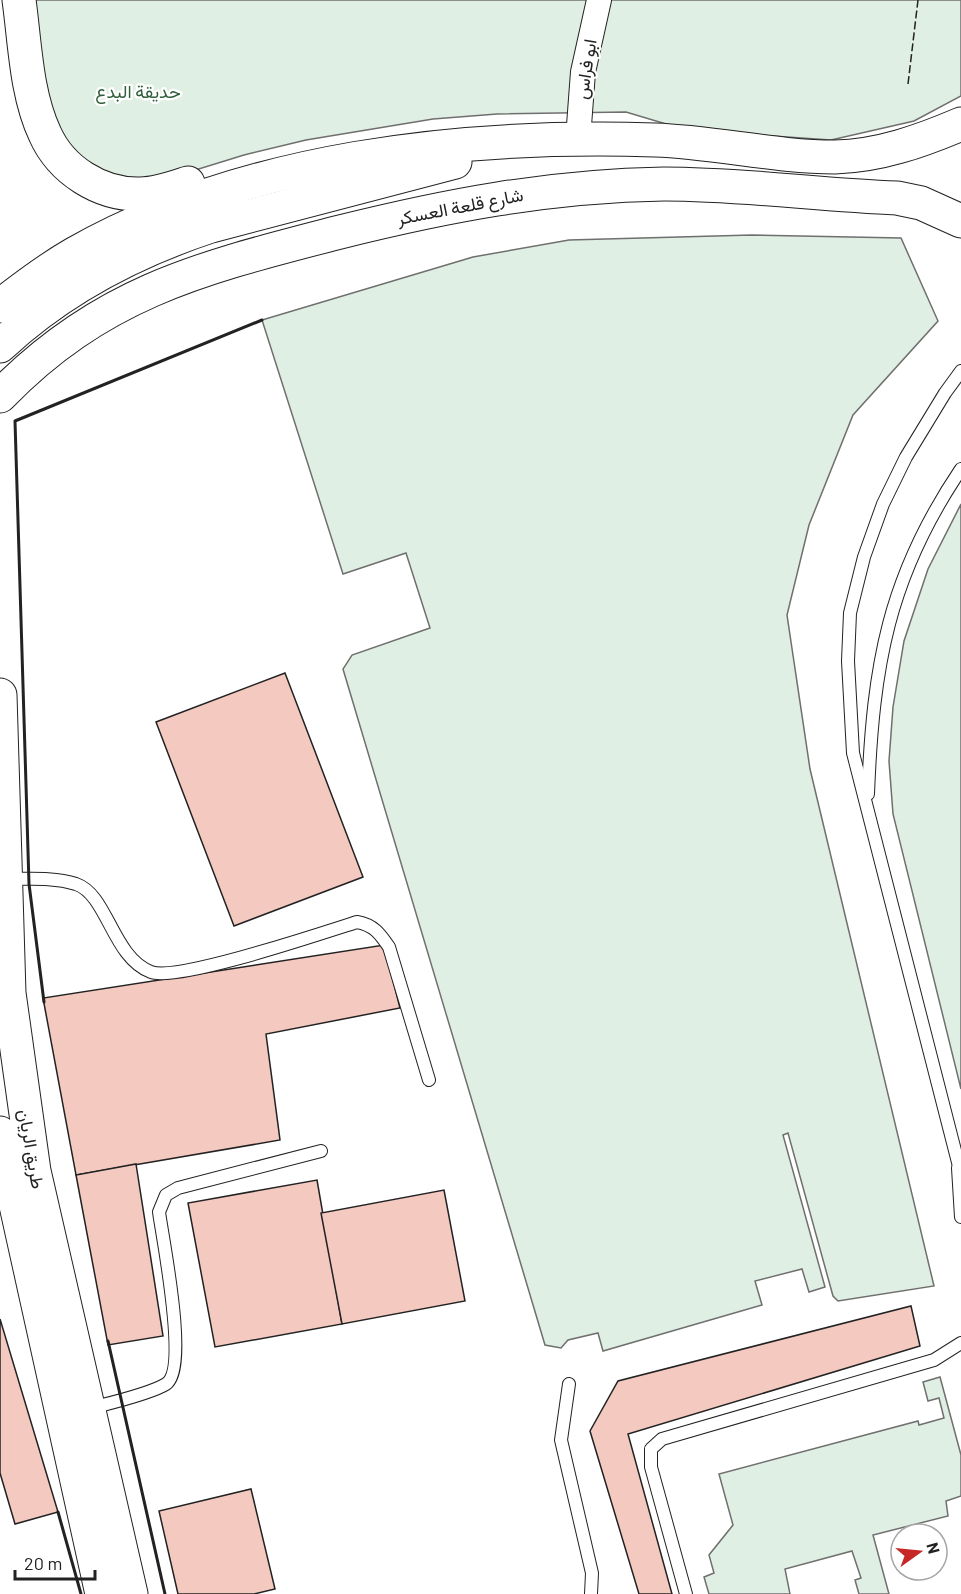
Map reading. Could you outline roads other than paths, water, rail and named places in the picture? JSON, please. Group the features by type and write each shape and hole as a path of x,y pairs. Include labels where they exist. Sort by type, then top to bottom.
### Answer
{"main road":[{"path":"19,0 33,95 45,135 64,163 93,184 109,190 140,195 156,193 261,161 276,161 302,170"},
{"path":"5,325 72,255 149,217 199,199 302,170 386,154 525,140 658,140 836,157 886,150 961,124"},
{"path":"5,325 138,253 174,238 211,226 388,181 525,140"},
{"name":"شارع قلعة العسكر","path":"0,396 69,336 118,305 201,269 432,209 495,197 612,186 721,186 897,198 921,203 961,221"},
{"path":"5,325 69,336"},
{"name":"طريق الريان","path":"0,695 2,875 9,993 14,1175 102,1594"},
{"name":"طريق الريان","path":"0,1133 87,1409 131,1594"}],"street":[{"name":"ابو فراس","path":"578,139 583,72 599,0"}],"lane":[{"path":"961,371 906,457 883,504 864,557 850,613 848,661 853,753 959,1170 961,1216"},
{"path":"867,807 875,687 884,639 897,591 918,541 961,469"},
{"path":"2,875 77,884 90,894 125,952 135,962 151,972 167,974 226,961 357,922 369,924 380,933 389,947 429,1080"},
{"path":"87,1409 166,1384 175,1372 176,1337 159,1212 166,1195 178,1188 321,1150"},
{"path":"686,1594 651,1467 651,1449 662,1439 933,1360 961,1343"},
{"path":"568,1384 561,1440 592,1573 591,1594"}],"park label":[{"name":"حديقة البدع","path":"138,91"}]}
